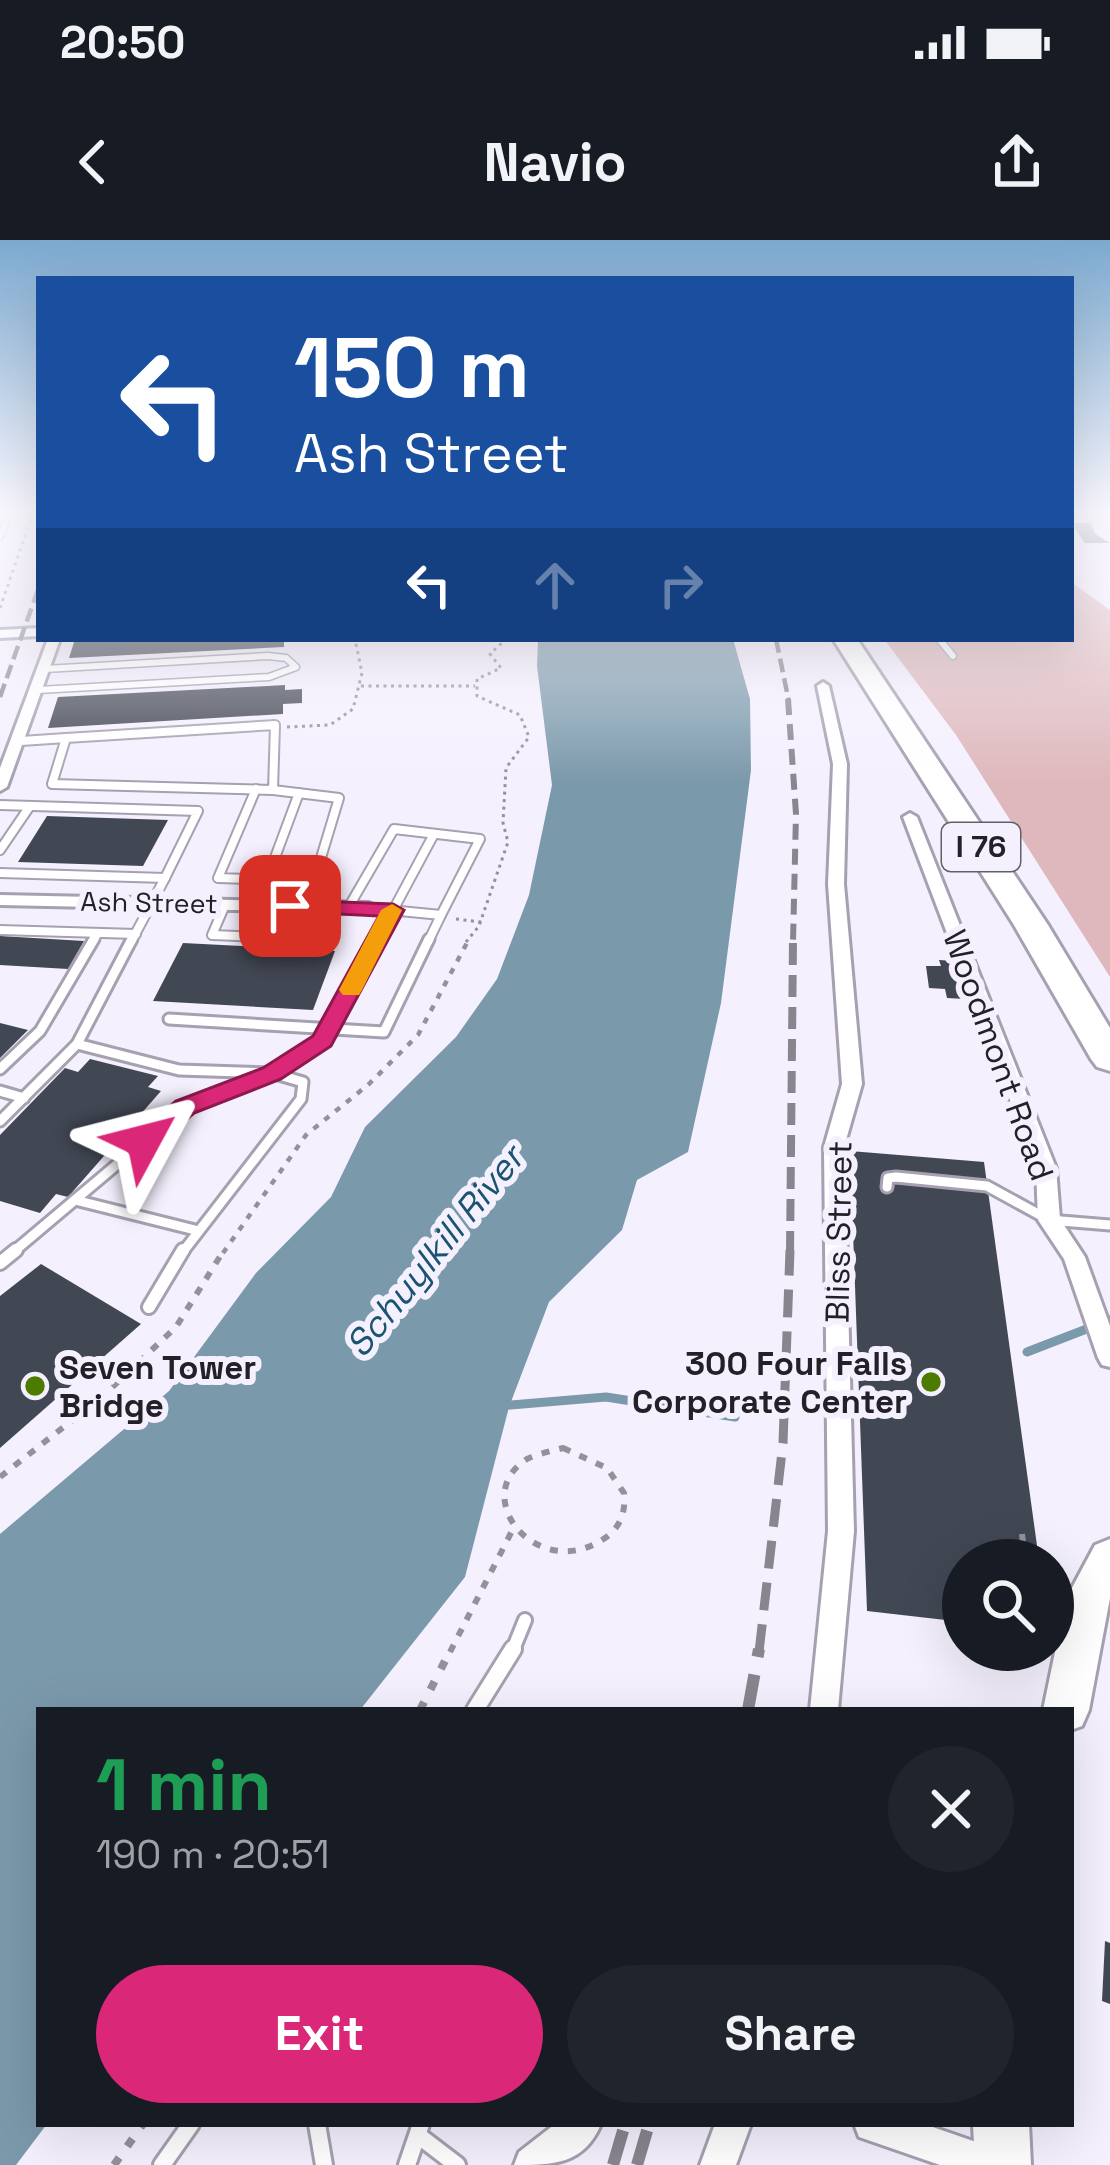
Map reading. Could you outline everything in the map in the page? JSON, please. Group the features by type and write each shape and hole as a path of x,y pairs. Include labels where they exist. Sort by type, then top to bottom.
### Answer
{"highway":[{"name":"I 76","path":"847,642 980,844 1110,1060"},
{"name":"I 76","path":"869,642 1110,1013"}],"main road":[{"path":"1067,1707 1087,1599 1110,1558"},
{"path":"1001,2127 1003,2165"}],"street":[{"path":"0,634 36,632"},
{"path":"0,787 21,741 53,642"},
{"name":"Bliss Street","path":"823,686 840,764 836,884 852,1084 835,1138 843,1172 841,1532 824,1707"},
{"name":"Woodmont Road","path":"910,817 1046,1168 1049,1220 1067,1244 1110,1358"},
{"name":"Ash Street","path":"0,900 370,908"},
{"path":"538,2159 579,2127"},
{"path":"718,2165 732,2127"},
{"path":"881,2127 992,2165"}],"lane":[{"path":"941,642 953,656"},
{"path":"38,691 269,677 296,667 286,658 268,656 45,669"},
{"path":"21,741 275,728 273,790"},
{"path":"42,806 66,738"},
{"path":"52,784 256,789 340,798 314,880 218,878 256,789"},
{"path":"257,906 299,794"},
{"path":"0,805 198,811 76,1044 0,1121"},
{"path":"0,850 29,806"},
{"path":"169,1019 384,1032 479,839 394,829 348,908"},
{"path":"0,1263 185,1107 272,1073 322,1041 434,834"},
{"path":"0,873 165,878"},
{"path":"225,905 212,935 311,939 324,907"},
{"path":"370,908 441,915"},
{"path":"0,930 136,934"},
{"path":"0,1069 40,1031 98,932"},
{"path":"76,1044 179,1070 272,1073 303,1082 301,1100 195,1230 149,1307"},
{"path":"0,1091 23,1098"},
{"path":"887,1187 889,1178 896,1177 987,1186 1012,1195 1049,1220 1110,1226"},
{"path":"75,1200 195,1230"},
{"path":"477,1707 509,1659 525,1619"},
{"path":"162,2165 189,2127"},
{"path":"318,2127 324,2165"},
{"path":"407,2165 420,2130 457,2165"}],"path":[{"path":"275,728 333,724 348,714 361,686 356,642"},
{"path":"361,686 477,686"},
{"path":"466,920 481,922"},
{"path":"0,1477 103,1396 176,1327"},
{"path":"563,1448 594,1455 616,1474 623,1488 622,1517 604,1541 589,1549 555,1553 538,1549 513,1529 506,1516 506,1488 512,1475 533,1456 563,1448"},
{"path":"422,1707 513,1529"},
{"path":"1022,1534 1023,1539"},
{"path":"114,2165 141,2127"}],"shaded area":[{"path":"1074,603 1100,603 1110,610 1110,977 956,735 886,642 1074,642"}],"water":[{"name":"Schuylkill River","path":"538,642 734,642 750,699 751,770 721,1003 688,1152 637,1180 622,1230 549,1302 509,1407 465,1577 362,1707 36,1707 36,2127 45,2127 16,2165 0,2165 0,1534 169,1391 256,1273 331,1197 365,1127 456,1037 497,979 529,895 552,785"}],"building":[{"path":"74,642 284,642 284,647 69,658"},
{"path":"285,685 285,690 302,689 302,703 283,704 283,714 48,728 58,697"},
{"path":"47,816 168,820 143,866 18,862"},
{"path":"0,936 84,941 68,969 0,965"},
{"path":"183,943 335,951 313,1010 153,1001"},
{"path":"939,960 955,961 965,999 947,998 945,989 929,988 926,966 941,966"},
{"path":"0,1023 28,1030 0,1058"},
{"path":"90,1059 158,1076 148,1087 161,1091 68,1197 56,1194 40,1213 0,1201 0,1135 65,1068 78,1072"},
{"name":"300 Four Falls Corporate Center","path":"850,1151 984,1162 1036,1539 942,1539 942,1620 867,1611"},
{"name":"Seven Tower Bridge","path":"41,1264 141,1324 0,1448 0,1296"},
{"path":"1105,1941 1110,1943 1110,2004 1102,2001"}],"waterway":[{"path":"1027,1352 1110,1320"},
{"path":"499,1406 606,1397 735,1417"}],"railway":[{"path":"0,697 33,603"},
{"path":"777,642 789,702"},
{"path":"788,699 796,814 793,942"},
{"path":"790,1253 793,939"},
{"path":"759,1652 783,1443 790,1250"},
{"path":"749,1707 759,1649"},
{"path":"613,2165 624,2127"},
{"path":"637,2165 648,2127"}],"slow traffic":[{"path":"351,990 392,910"}],"place":[{"name":"300 Four Falls Corporate Center","path":"931,1382"},
{"name":"Seven Tower Bridge","path":"35,1386"}],"route":[{"path":"144,1141 185,1107 272,1073 322,1041 393,910 290,906"}]}
